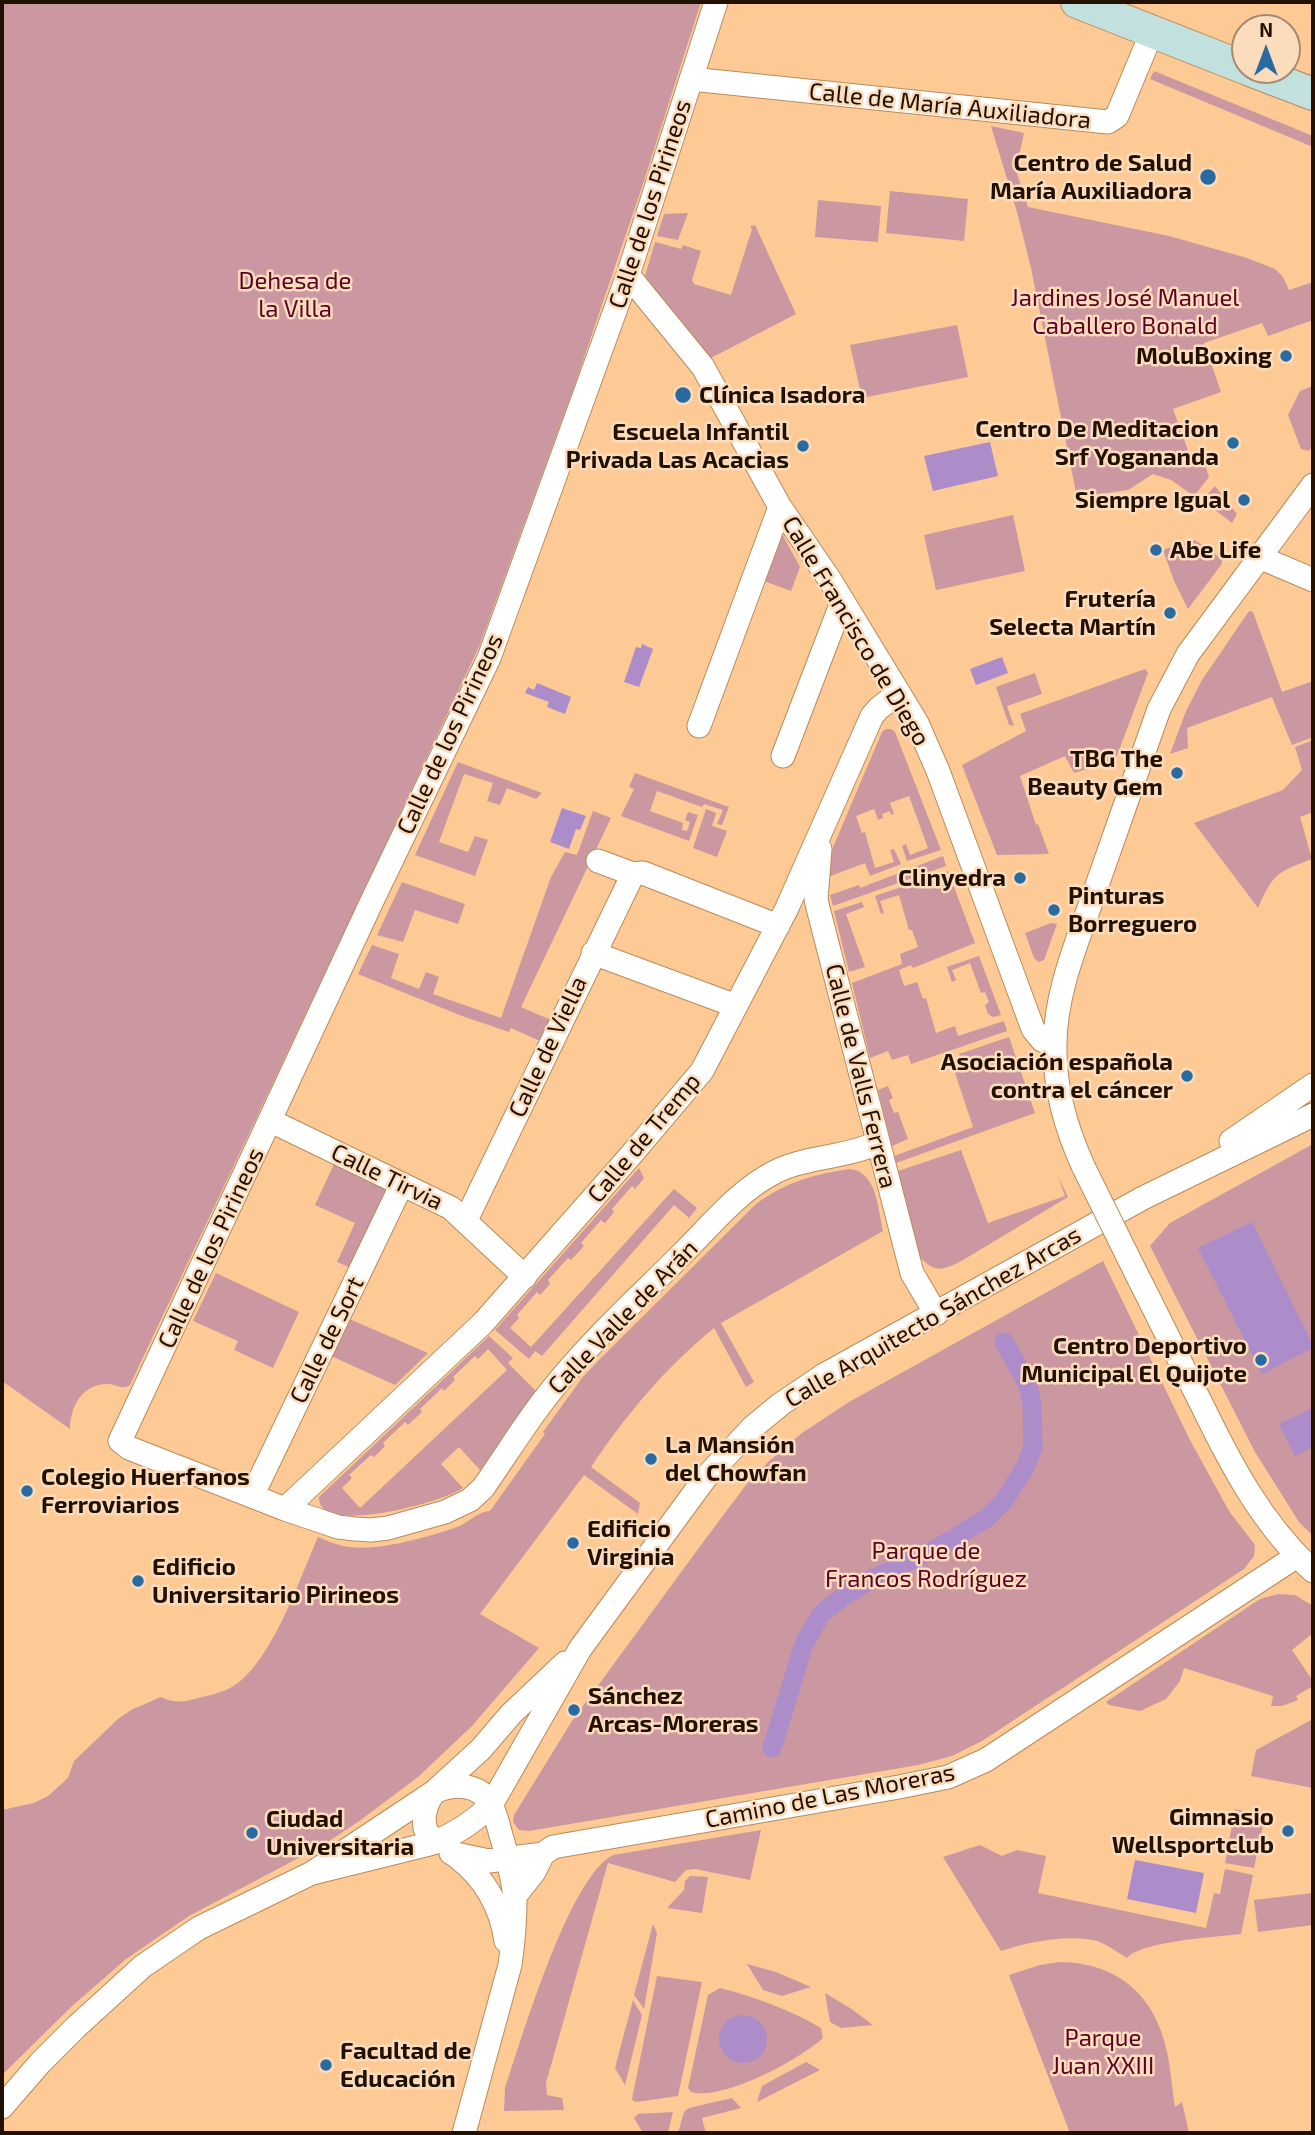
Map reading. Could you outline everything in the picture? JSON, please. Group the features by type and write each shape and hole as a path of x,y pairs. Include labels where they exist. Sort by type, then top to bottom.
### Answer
{"street":[{"name":"Calle de los Pirineos","path":"120,1441 372,901 489,658 628,275 716,2"},
{"path":"1077,2 1231,63"},
{"name":"Calle de María Auxiliadora","path":"691,79 1108,122 1117,116 1152,32"},
{"path":"1287,84 1313,94"},
{"name":"Calle Francisco de Diego","path":"628,275 703,367 780,507 830,580 917,723 938,771 1033,1029 1042,1040 1055,1045"},
{"path":"1305,1563 1259,1509 1227,1457 1084,1168 1070,1138 1060,1102 1055,1045 1058,1004 1159,709 1188,654 1313,485"},
{"path":"699,726 780,507"},
{"path":"1259,558 1313,580"},
{"path":"783,756 842,602"},
{"name":"Calle de Tremp","path":"285,1509 482,1323 525,1277 702,1071 793,895 872,716 899,693"},
{"name":"Calle de Valls Ferrera","path":"822,832 816,899 912,1273 936,1314"},
{"path":"598,860 633,874 643,873 778,926"},
{"name":"Calle de Viella","path":"466,1220 633,874"},
{"path":"793,895 807,893 816,899"},
{"path":"593,953 736,1006"},
{"name":"Calle Arquitecto Sánchez Arcas","path":"1143,1198 1313,1086"},
{"name":"Calle Arquitecto Sánchez Arcas","path":"491,1805 580,1649 706,1477 753,1427 824,1375 1143,1198 1313,1115"},
{"name":"Calle Tirvia","path":"271,1121 436,1199 466,1220 525,1277"},
{"name":"Calle Valle de Arán","path":"120,1441 129,1448 338,1527 371,1530 388,1528 445,1513 470,1500 484,1488 546,1396 576,1362 716,1219 754,1185 776,1171 865,1149 877,1143"},
{"name":"Calle de Sort","path":"253,1496 402,1184"},
{"name":"Camino de Las Moreras","path":"313,1873 442,1848 489,1861 508,1859 929,1782 986,1760 1305,1563"},
{"name":"Calle Arquitecto Sánchez Arcas","path":"434,1793 481,1748 511,1714 580,1649"},
{"path":"464,2133 510,1965 515,1896 508,1859 491,1805 484,1797 466,1786 444,1787 434,1793 427,1804 425,1828 442,1848 478,1875 504,1926 510,1965"},
{"name":"Camino de Las Moreras","path":"5,2102 76,2027 143,1966 199,1928 313,1873 434,1793"},
{"name":"Camino de Las Moreras","path":"442,1848 450,1836 476,1820 491,1805"},
{"name":"Camino de Las Moreras","path":"499,1830 504,1836 518,1842 543,1844 548,1851"},
{"path":"515,1896 548,1851"}],"green space":[{"name":"Dehesa de la Villa","path":"2,2 701,2 573,390 479,647 130,1385 100,1385 85,1392 75,1404 70,1429 2,1381"},
{"path":"1154,71 1313,136 1313,147 1150,79"},
{"name":"Jardines José Manuel Caballero Bonald","path":"991,126 1024,133 1016,170 1028,207 1169,236 1247,258 1275,269 1283,277 1289,290 1313,282 1313,320 1268,336 1262,323 1204,343 1221,392 1173,409 1189,453 1200,449 1209,477 1194,496 1171,480 1153,474 1128,490 1077,497 1031,268"},
{"path":"890,191 968,199 964,241 886,233"},
{"path":"818,200 881,206 878,242 815,237"},
{"path":"688,213 678,240 657,236 664,214"},
{"path":"755,225 796,314 709,359 645,276 655,242 681,249 683,245 701,251 692,280 694,284 731,295 752,229 750,227"},
{"path":"957,325 968,377 862,398 850,345"},
{"path":"1313,386 1313,444 1309,451 1301,449 1288,415 1300,391"},
{"path":"1215,486 1237,514 1232,523 1202,500"},
{"path":"1013,515 1025,571 936,590 924,535"},
{"path":"782,534 800,567 791,591 761,580"},
{"path":"1195,540 1222,561 1188,609 1163,550"},
{"path":"1249,611 1253,612 1282,692 1313,681 1313,737 1292,745 1272,697 1187,728 1188,748 1170,754 1186,711 1202,680"},
{"path":"1145,669 1148,673 1115,761 1074,773 1065,756 1020,776 1049,854 997,855 962,765 1026,731 1020,714"},
{"path":"1035,673 1042,694 1007,706 1014,726 1009,725 996,687"},
{"path":"886,729 895,732 941,850 907,861 902,846 906,844 910,855 928,848 909,796 890,803 894,814 891,815 890,811 882,814 883,818 878,820 874,809 856,816 862,833 865,832 875,868 894,862 890,850 894,849 901,864 870,876 865,863 828,877 834,845 882,732"},
{"path":"1313,740 1313,812 1300,817 1312,859 1278,875 1268,887 1258,908 1194,823 1283,790 1302,770 1295,747"},
{"path":"458,762 542,793 536,799 507,788 500,805 487,801 493,783 464,774 439,842 468,852 475,836 488,840 475,876 415,855"},
{"path":"635,773 729,807 722,825 717,824 723,810 704,804 702,807 657,791 650,811 683,823 682,830 687,831 690,822 685,820 688,812 698,815 689,841 621,816 634,789 629,787"},
{"path":"706,809 716,813 712,826 727,831 717,857 693,848"},
{"path":"593,811 611,818 521,1007 551,1020 540,1041 511,1028 509,1032 462,1016 358,974 372,945 399,954 391,978 419,989 426,972 439,977 433,994 501,1018 551,877 565,852 577,855"},
{"path":"943,856 946,866 833,906 830,895 859,885 860,888"},
{"path":"948,871 975,943 913,968 911,965 899,970 904,986 917,982 923,999 926,998 936,1033 955,1026 958,1036 1004,1021 1007,1031 911,1064 908,1055 892,1060 888,1051 870,1058 852,983 902,964 900,954 918,947 912,930 909,930 899,895 880,901 884,913 881,914 875,896"},
{"path":"402,882 465,904 458,924 415,910 403,942 377,935"},
{"path":"862,902 864,907 846,914 865,967 849,972 834,911"},
{"path":"1051,923 1057,924 1044,960 1038,962 1025,933"},
{"path":"979,956 1001,1015 993,1017 988,1014 985,1005 989,1002 985,992 981,993 970,963 952,970 956,980 952,982 947,967"},
{"path":"1009,1037 1035,1113 896,1163 894,1156 973,1127 953,1067 963,1063 959,1054"},
{"path":"888,1086 893,1098 889,1100 894,1113 898,1112 908,1139 892,1146 878,1090"},
{"name":"Centro Deportivo Municipal El Quijote","path":"1313,1144 1313,1536 1299,1522 1255,1452 1150,1246 1170,1223"},
{"path":"961,1150 988,1223 1065,1196 1058,1176 1068,1197 963,1260 940,1269 930,1266 920,1257 898,1171"},
{"path":"335,1162 389,1186 351,1268 337,1262 355,1223 315,1205"},
{"path":"639,1168 644,1178 635,1189 632,1186 612,1209 614,1212 605,1223 601,1220 581,1243 584,1246 571,1260 568,1258 548,1280 550,1284 540,1295 537,1292 517,1315 519,1318 510,1328 531,1347 674,1189 697,1208 689,1218 674,1205 542,1356 535,1351 529,1359 495,1330"},
{"path":"850,1169 866,1177 871,1184 883,1231 721,1323 754,1382 746,1387 714,1328 679,1359 632,1411 591,1467 640,1503 638,1514 584,1475 480,1614 539,1648 472,1726 418,1777 358,1822 323,1845 189,1916 126,1959 71,2007 2,2075 2,1810 34,1803 48,1796 68,1778 74,1761 131,1710 161,1697 177,1702 186,1701 221,1692 238,1683 251,1670 274,1636 318,1537 352,1547 382,1546 444,1531 490,1511 582,1378 756,1204 801,1180"},
{"name":"Parque de Francos Rodríguez","path":"1103,1261 1190,1440 1229,1511 1255,1545 1254,1556 1244,1569 982,1741 952,1756 918,1765 529,1831 519,1830 513,1822 514,1815 572,1721 746,1485 767,1463 802,1433 849,1402"},
{"path":"216,1273 299,1312 273,1368 234,1350 238,1341 193,1321"},
{"path":"347,1318 428,1353 395,1385 329,1355"},
{"path":"489,1336 513,1358 508,1363 536,1391 480,1470 459,1447 441,1464 463,1488 451,1494 409,1508 359,1515 338,1514 324,1509 319,1497","holes":["488,1349 507,1370 360,1508 342,1488 352,1478 349,1475 371,1455 374,1457 385,1446 383,1443 405,1422 408,1425 422,1412 420,1409 442,1388 444,1391 455,1380 453,1377 475,1356 478,1359"]},
{"path":"1278,1594 1295,1595 1313,1606 1313,1633 1292,1650 1313,1681 1313,1686 1296,1696 1298,1700 1282,1706 1271,1706 1273,1696 1184,1668 1180,1681 1166,1699 1140,1711 1109,1705 1106,1702 1260,1599"},
{"path":"1313,1719 1313,1788 1251,1776 1256,1750"},
{"path":"1235,1809 1265,1816 1254,1868 1225,1863"},
{"path":"761,1830 750,1880 695,1869 686,1870 675,1882 608,1863 546,2083 547,2095 562,2098 564,2110 504,2111 505,2088 549,1961 564,1925 596,1869 613,1855"},
{"path":"980,1845 1002,1856 1017,1850 1046,1856 1038,1893 1206,1928 1214,1893 1220,1894 1225,1869 1253,1875 1241,1934 1163,1944 1135,1952 1127,1958 1102,1943 1070,1938 1046,1940 1001,1951 943,1857"},
{"path":"690,1876 708,1877 702,1913 667,1908 684,1890 685,1881"},
{"path":"1312,1893 1313,1925 1258,1932 1254,1900"},
{"path":"653,1924 657,1933 644,2009 634,1995"},
{"name":"Parque Juan XXIII","path":"1060,1962 1100,1968 1131,1986 1143,1999 1161,2032 1175,2107 1182,2102 1189,2133 1070,2133 1009,1975"},
{"path":"747,1964 776,1972 811,1987 782,1996 763,1990"},
{"path":"657,1976 702,1982 678,2096 636,2102 632,2100 633,2094"},
{"path":"720,1988 797,2015 821,2028 823,2038 797,2057 760,2077 722,2090 691,2092 688,2088 708,1995"},
{"path":"825,1993 873,2025 841,2028 830,2022"},
{"path":"633,2000 642,2015 625,2085 615,2068"},
{"path":"806,2062 820,2070 757,2102 762,2086"},
{"path":"732,2098 741,2108 702,2118 706,2133 678,2133 684,2112 689,2108"},
{"path":"673,2112 668,2133 643,2133 634,2118 638,2114"}],"shaded area":[{"path":"990,442 998,476 933,491 924,456"},
{"path":"642,644 653,649 639,687 624,682 636,647 641,648"},
{"path":"1002,657 1008,673 976,685 970,669"},
{"path":"537,683 571,697 565,714 547,707 549,702 525,693 528,687 534,690"},
{"path":"562,808 586,816 580,830 576,829 569,849 550,842"},
{"path":"1252,1222 1313,1345 1313,1348 1262,1374 1198,1248"},
{"path":"1311,1409 1313,1447 1295,1456 1279,1424"},
{"path":"1135,1860 1204,1873 1196,1913 1127,1899"},
{"path":"743,2015 760,2022 767,2039 760,2056 743,2063 726,2056 719,2039 726,2022"}],"waterway":[{"path":"772,1748 804,1644 821,1614 870,1580 936,1549 987,1518 1003,1502 1025,1468 1033,1447 1032,1403 1027,1383 1004,1342"}],"place":[{"name":"Centro de Salud María Auxiliadora","path":"1208,177"},
{"name":"MoluBoxing","path":"1286,356"},
{"name":"Clínica Isadora","path":"683,395"},
{"name":"Centro De Meditacion Srf Yogananda","path":"1233,443"},
{"name":"Escuela Infantil Privada Las Acacias","path":"803,446"},
{"name":"Siempre Igual","path":"1244,500"},
{"name":"Abe Life","path":"1156,550"},
{"name":"Frutería Selecta Martín","path":"1170,613"},
{"name":"TBG The Beauty Gem","path":"1177,773"},
{"name":"Clinyedra","path":"1020,878"},
{"name":"Pinturas Borreguero","path":"1054,910"},
{"name":"Asociación española contra el cáncer","path":"1187,1076"},
{"name":"Centro Deportivo Municipal El Quijote","path":"1261,1360"},
{"name":"La Mansión del Chowfan","path":"651,1459"},
{"name":"Colegio Huerfanos Ferroviarios","path":"27,1491"},
{"name":"Edificio Virginia","path":"573,1543"},
{"name":"Edificio Universitario Pirineos","path":"138,1581"},
{"name":"Sánchez Arcas-Moreras","path":"574,1710"},
{"name":"Gimnasio Wellsportclub","path":"1288,1831"},
{"name":"Ciudad Universitaria","path":"252,1833"},
{"name":"Facultad de Educación","path":"326,2065"}]}
